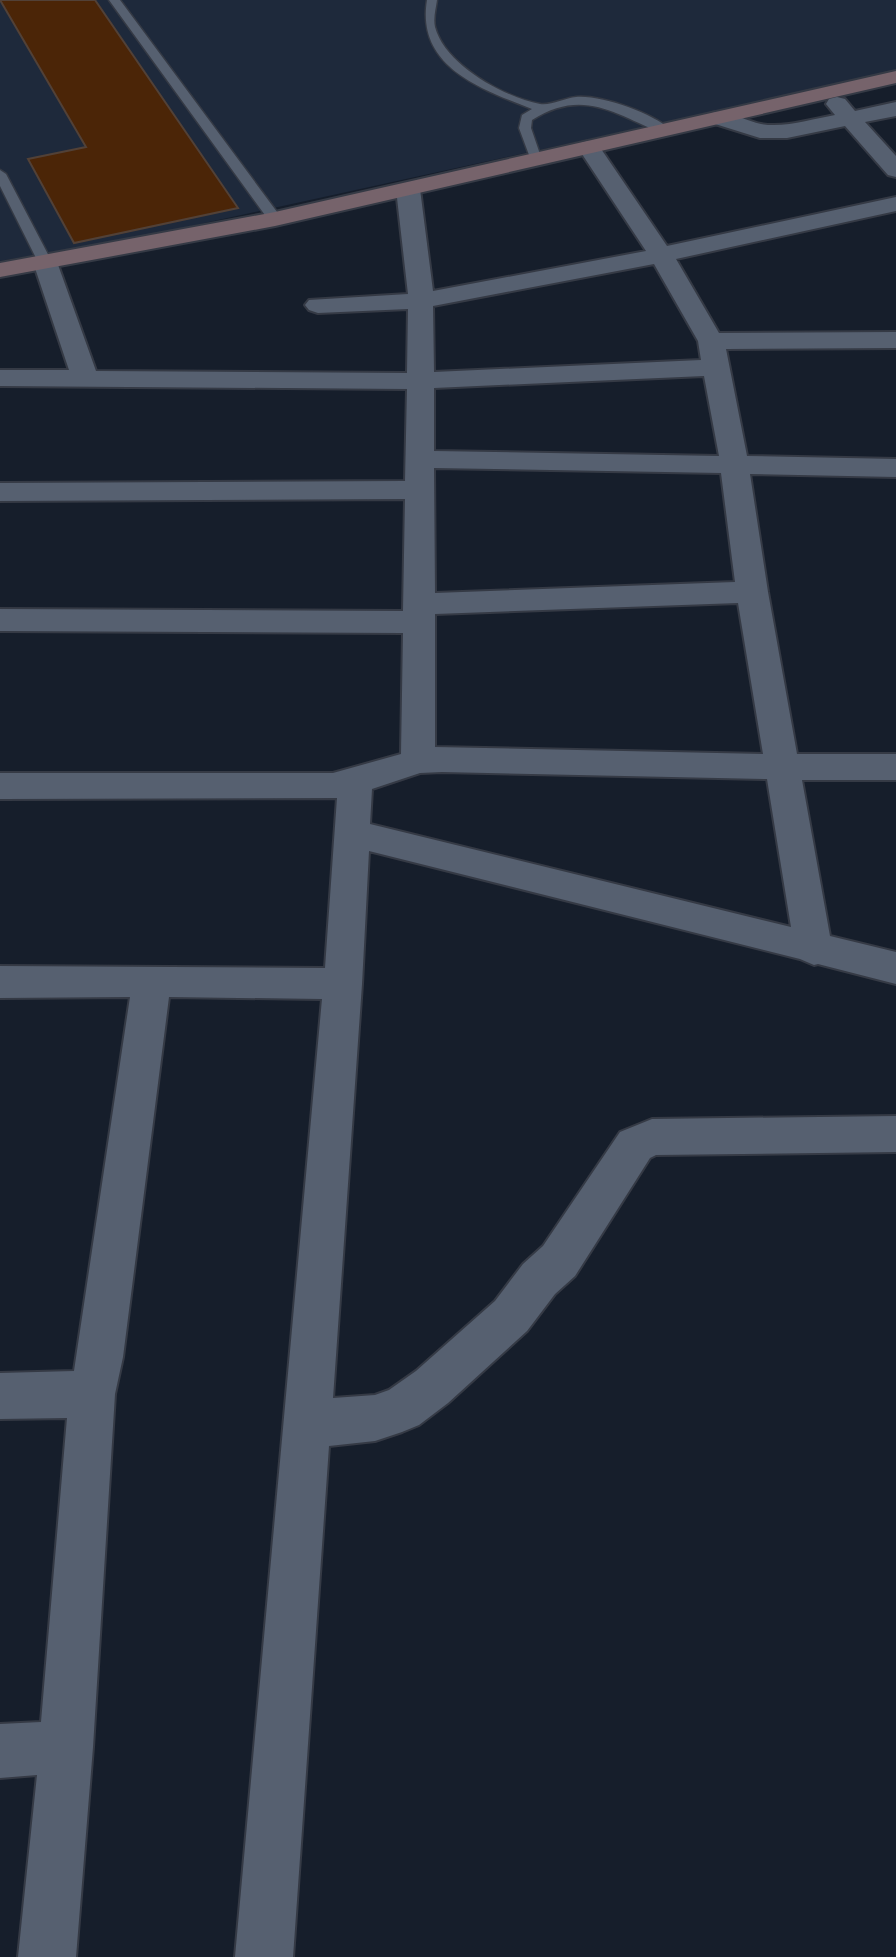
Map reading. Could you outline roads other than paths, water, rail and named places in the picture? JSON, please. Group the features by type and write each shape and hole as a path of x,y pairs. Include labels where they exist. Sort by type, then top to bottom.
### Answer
{"street":[{"path":"0,270 275,219 896,77"},
{"path":"826,92 896,170"},
{"path":"720,118 770,132 896,109"},
{"path":"590,148 661,255 714,354 814,950"},
{"path":"408,189 421,301 418,761"},
{"path":"318,304 421,301 661,255 896,204"},
{"path":"45,262 85,378"},
{"path":"0,378 420,381 896,340"},
{"path":"419,459 896,468"},
{"path":"0,492 421,490"},
{"path":"0,620 418,613 752,592"},
{"path":"0,786 325,786 355,782 418,761 442,759 896,767"},
{"path":"264,1957 343,984 355,782"},
{"path":"350,833 814,950 896,968"},
{"path":"47,1957 66,1747 92,1394 100,1357 152,981"},
{"path":"0,982 343,984"},
{"path":"307,1424 375,1418 401,1409 432,1387 511,1315 540,1279 559,1261 635,1145 652,1137 896,1134"},
{"path":"0,1395 92,1394"},
{"path":"0,1751 66,1747"}],"lane":[{"path":"114,0 275,219"},
{"path":"432,0 429,25 437,42 462,73 478,83 539,108"},
{"path":"536,160 525,128 526,118 539,108 582,101 604,103 665,130"},
{"path":"0,174 45,262"}]}
